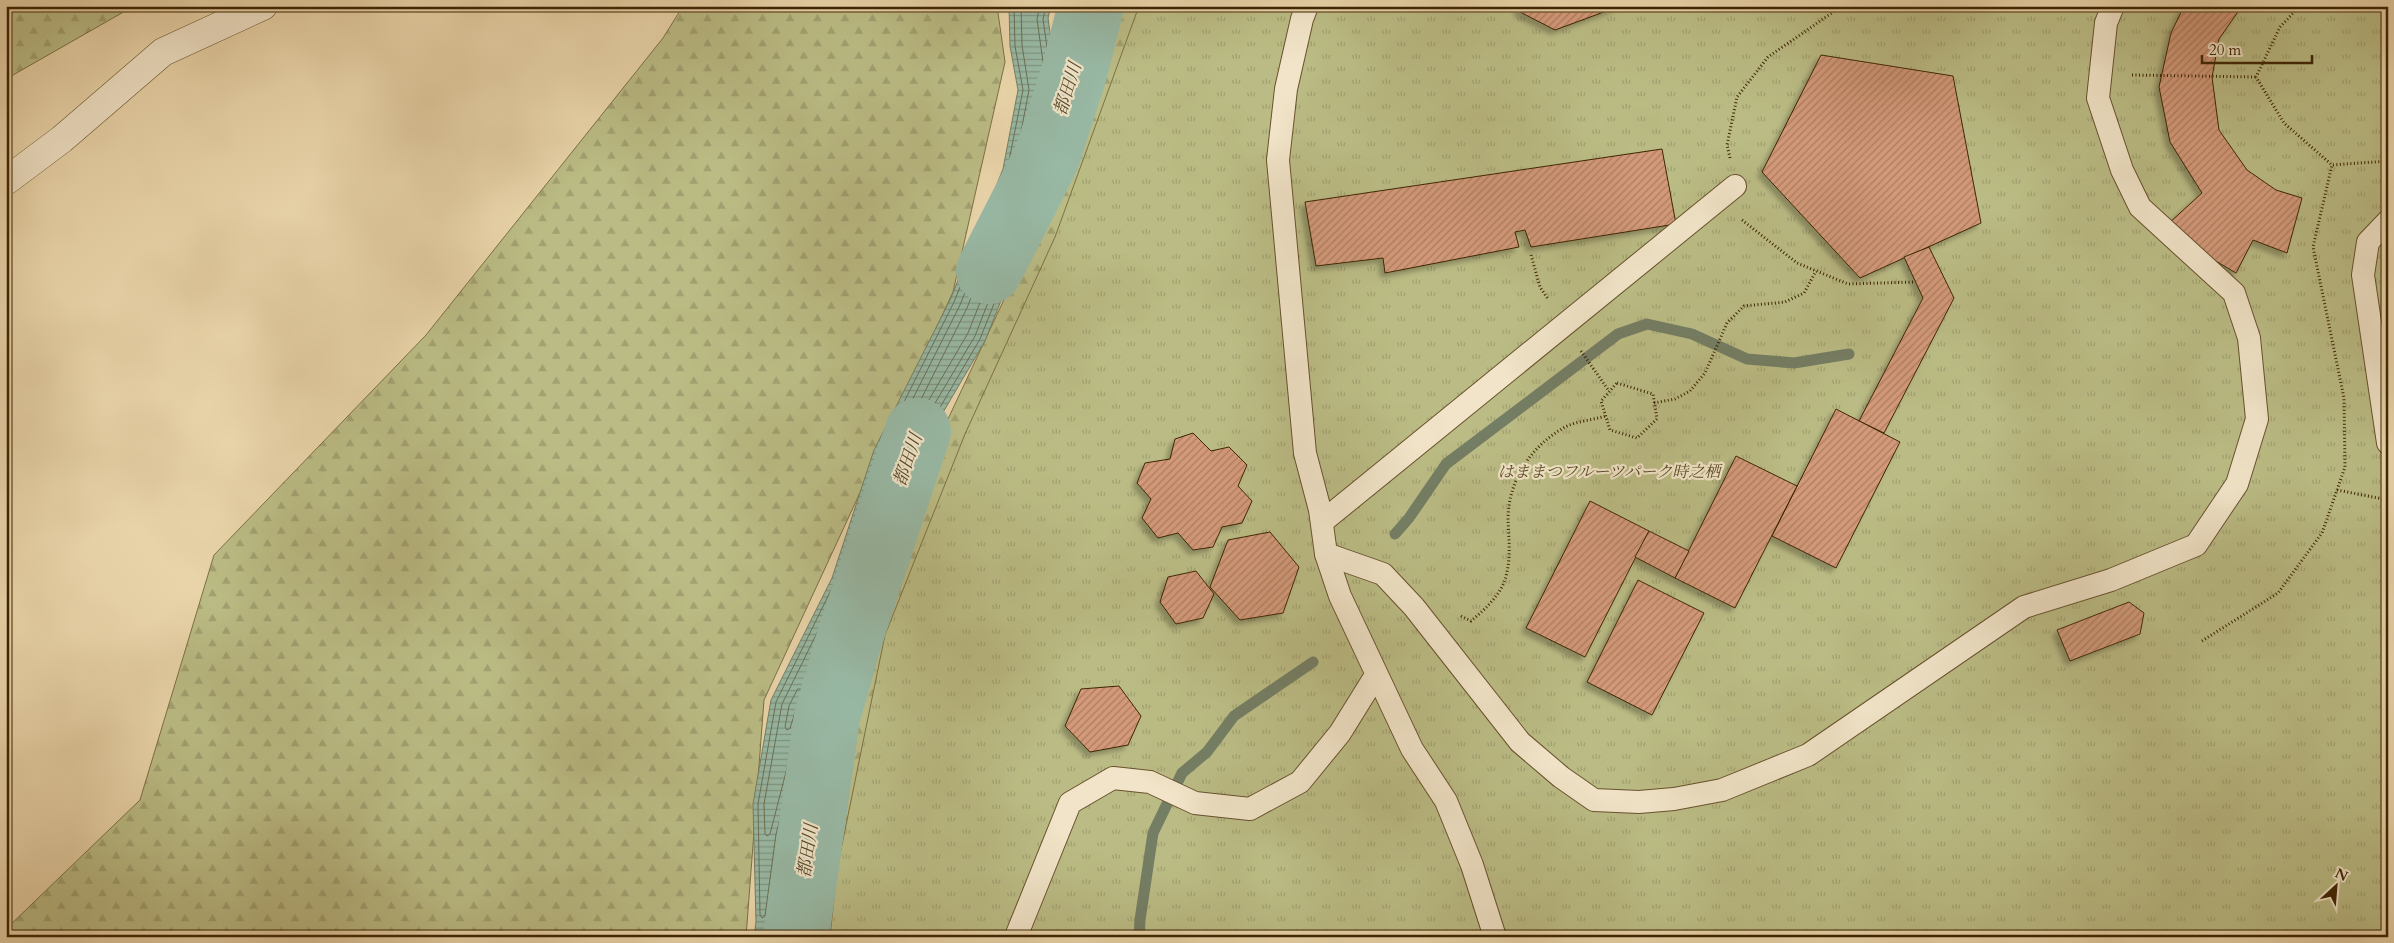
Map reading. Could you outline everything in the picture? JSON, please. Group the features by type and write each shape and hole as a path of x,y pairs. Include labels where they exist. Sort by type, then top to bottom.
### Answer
{"street":[{"path":"6,181 62,139 163,52 263,6"}],"lane":[{"path":"1307,6 1286,89 1278,160 1305,453 1322,522 1326,554 1340,596 1412,749 1446,801 1472,865 1495,937"},
{"path":"1326,554 1383,574 1414,607 1520,742 1562,777 1594,800 1639,802 1674,799 1722,790 1808,755 2024,607 2111,580 2196,545 2237,484 2257,419 2249,338 2234,293 2140,207 2122,170 2098,98 2106,23 2113,6"},
{"path":"1322,522 1735,186"},
{"path":"2388,221 2368,242 2363,274 2388,443"},
{"path":"1017,934 1070,803 1113,778 1150,782 1195,803 1250,809 1300,782 1340,733 1376,675"}],"path":[{"path":"1842,6 1768,57 1737,96 1728,145 1741,219 1797,263 1848,284 1915,282"},
{"path":"2256,77 2280,27 2300,6"},
{"path":"2104,45 2134,77 2256,77"},
{"path":"2256,77 2284,124 2332,165 2388,161"},
{"path":"2202,641 2278,593 2322,533 2345,467 2344,398 2313,247 2332,165"},
{"path":"1654,402 1675,399 1690,391 1705,373 1727,323 1744,306 1786,302 1804,293 1816,271"},
{"path":"1579,348 1609,391"},
{"path":"1617,382 1653,394 1657,419 1637,438 1610,430 1600,401 1609,391 1617,382"},
{"path":"1454,613 1471,620 1490,605 1502,586 1510,551 1509,499 1520,469 1542,444 1567,427 1606,416"},
{"path":"2337,490 2388,500"}],"green space":[{"path":"6,6 134,6 6,79"},
{"path":"683,6 997,6 1005,62 953,292 764,700 746,937 6,937 6,929 140,800 214,555 426,335 663,38"},
{"path":"1095,6 1271,6 1008,937 799,937 858,611 1016,274"},
{"name":"はままつフルーツパーク時之栖","path":"1139,6 2388,6 2388,937 830,937 837,869 885,635 965,434 1055,237"}],"water":[{"path":"1009,6 1051,6 1048,18 1055,69 1014,268 985,341 932,431 861,574 806,740 781,835 768,937 754,937 756,922 753,804 771,700 832,578 874,450 950,300 1003,169 1018,90 1010,46"}],"building":[{"path":"1518,6 1620,6 1555,30 1520,12"},
{"path":"2184,6 2242,6 2219,39 2212,77 2219,130 2247,170 2276,190 2302,198 2287,253 2253,240 2236,273 2199,251 2168,224 2202,193 2170,142 2159,87 2171,33"},
{"path":"1821,55 1953,76 1981,223 1860,278 1762,172"},
{"path":"1662,149 1676,224 1531,247 1525,230 1515,232 1519,247 1385,273 1383,258 1316,266 1305,202"},
{"path":"1929,247 1954,298 1884,433 1859,421 1923,298 1904,257"},
{"path":"1836,409 1900,442 1836,568 1772,536"},
{"path":"1193,433 1211,451 1229,447 1247,465 1238,486 1252,501 1242,523 1222,527 1213,547 1193,550 1178,533 1158,538 1142,518 1151,499 1137,483 1145,463 1170,459 1175,439"},
{"path":"1736,456 1797,486 1735,608 1675,578"},
{"path":"1590,501 1649,531 1585,657 1526,628"},
{"path":"1649,531 1689,551 1675,578 1635,557"},
{"path":"1270,532 1299,567 1283,613 1240,620 1210,587 1228,540"},
{"path":"1196,571 1214,594 1203,618 1176,624 1160,602 1168,577"},
{"path":"1638,580 1704,613 1652,715 1587,682"},
{"path":"2129,602 2144,613 2140,634 2070,661 2057,630"},
{"path":"1119,686 1141,716 1128,745 1090,752 1065,726 1081,689"}],"waterway":[{"name":"都田川","path":"989,271 1047,157 1074,73 1091,6"},
{"path":"1395,534 1409,518 1446,464 1618,334 1647,324 1692,334 1747,359 1794,363 1849,354"},
{"name":"都田川","path":"796,937 827,717 848,643 918,431"},
{"path":"1139,937 1153,833 1182,773 1207,752 1234,716 1313,662"}]}
